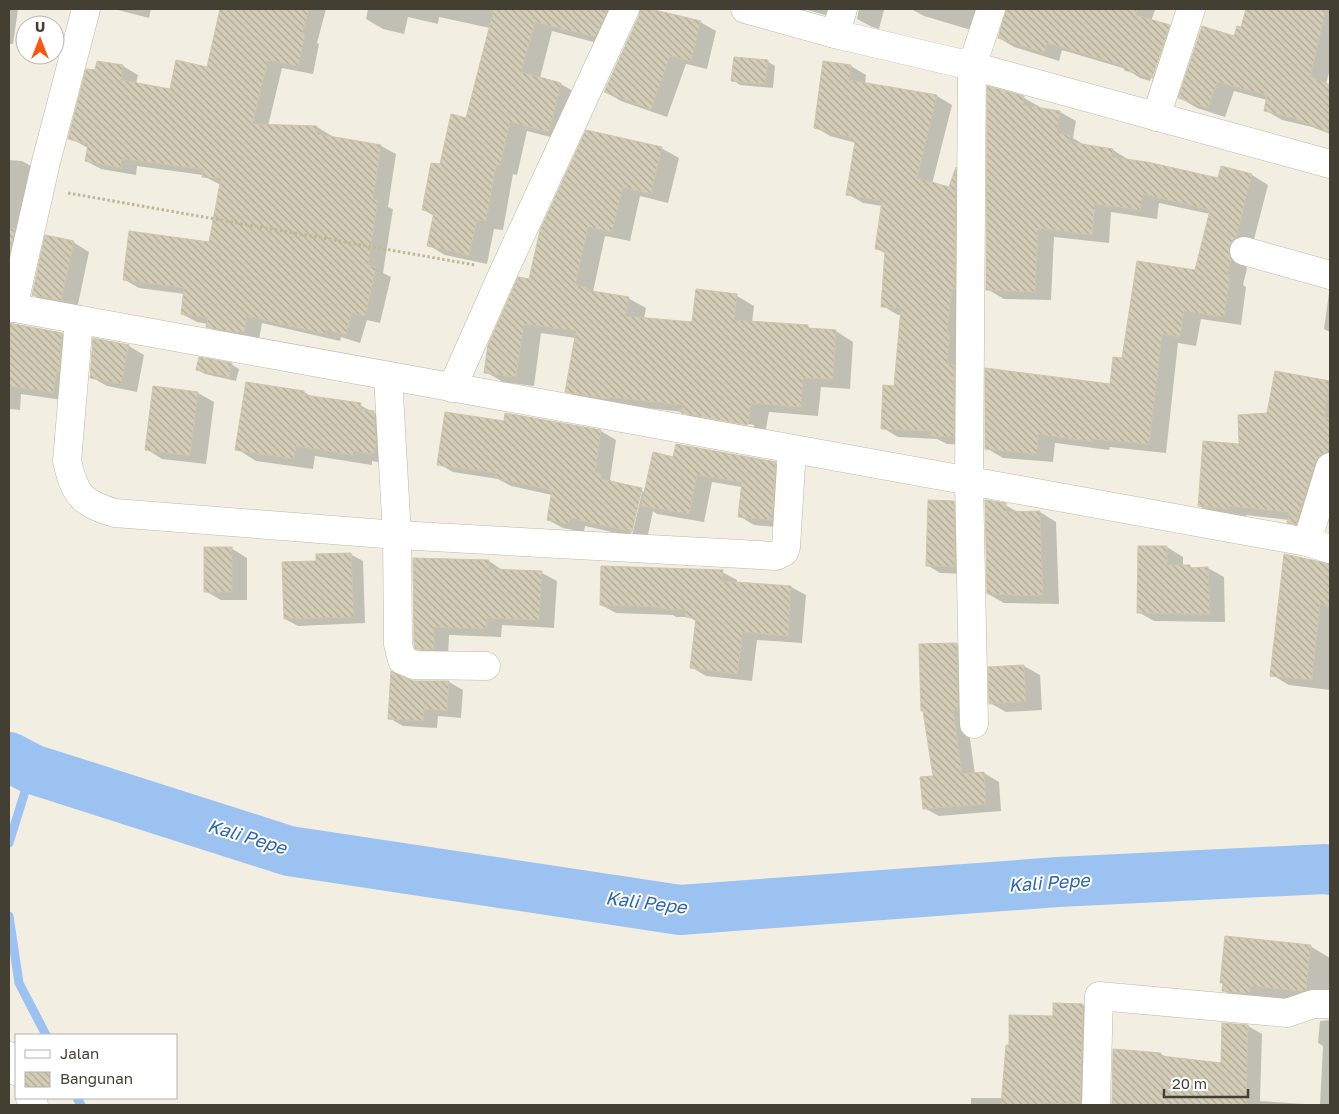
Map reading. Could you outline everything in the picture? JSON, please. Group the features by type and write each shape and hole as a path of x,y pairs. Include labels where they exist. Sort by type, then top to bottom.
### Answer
{"street":[{"path":"86,9 11,308 1318,546 1330,467"},
{"path":"452,388 625,9"},
{"path":"745,9 835,34 972,66 1330,164"},
{"path":"835,34 843,9"},
{"path":"974,724 969,481 972,66 991,9"},
{"path":"1156,117 1191,9"},
{"path":"1244,251 1330,275"},
{"path":"78,320 67,461 72,484 81,496 95,507 115,514 397,535 780,555 786,547 792,449"},
{"path":"388,376 397,535 398,644 402,660 414,665 486,666"},
{"path":"1096,1105 1098,996 1286,1013 1313,1004 1330,1004"},
{"path":"9,1056 15,1069"}],"path":[{"path":"40,188 504,271"}],"building":[{"path":"220,9 309,9 302,34 305,35 298,66 268,60 252,124 317,126 317,134 381,145 373,199 378,200 368,265 376,267 365,316 352,313 346,335 326,330 325,334 247,316 244,332 239,331 238,333 206,327 208,318 181,314 184,288 123,280 129,231 209,242 221,178 202,177 203,169 122,159 121,168 85,161 88,144 68,139 86,69 95,70 97,61 123,65 121,80 170,89 176,60 207,67"},
{"path":"494,9 608,9 595,37 535,22 521,72 561,83 549,132 510,122 500,166 496,165 486,221 477,220 469,255 427,246 434,212 422,210 431,163 440,164 451,114 466,118"},
{"path":"640,9 650,9 701,21 691,61 670,56 651,109 604,92 639,16"},
{"path":"1006,9 1137,9 1136,15 1170,25 1152,78 1124,70 1125,66 1047,43 1044,53 998,38"},
{"path":"1246,9 1326,9 1310,76 1330,85 1330,133 1294,118 1264,111 1267,95 1217,82 1208,108 1178,98 1202,26 1234,36 1237,26 1241,27"},
{"path":"734,57 768,60 765,84 731,81"},
{"path":"823,61 851,65 849,80 937,95 917,178 949,187 956,167 955,289 952,289 947,332 950,333 947,364 954,365 954,437 931,436 931,431 881,429 883,385 894,386 901,308 881,307 885,251 875,249 882,201 846,195 855,142 850,141 850,137 814,128"},
{"path":"987,86 1024,96 1023,105 1060,111 1057,133 1070,135 1069,142 1113,149 1112,157 1147,162 1218,178 1221,166 1252,174 1236,238 1229,247 1231,259 1227,276 1230,276 1224,317 1184,311 1180,337 1162,334 1149,444 1093,439 1093,442 1038,434 1037,454 985,449 985,368 1110,384 1113,357 1122,358 1137,261 1195,270 1210,210 1143,194 1140,210 1095,204 1092,235 1038,228 1035,292 986,290"},
{"path":"586,130 662,147 651,194 623,187 612,232 588,227 575,285 586,287 586,290 629,297 625,316 692,322 696,289 737,294 734,320 808,325 808,328 836,330 833,379 803,378 801,407 751,403 748,425 681,413 683,405 606,397 606,399 565,392 576,331 524,324 516,377 484,373 488,345 518,277 529,279 540,230"},
{"path":"9,228 15,229 9,256"},
{"path":"45,235 74,241 61,301 32,295"},
{"path":"9,323 62,333 59,372 57,371 53,393 9,386"},
{"path":"93,338 129,345 121,384 90,378"},
{"path":"199,357 232,363 229,377 196,370"},
{"path":"1275,371 1330,381 1324,418 1330,419 1330,452 1320,455 1315,462 1296,524 1287,523 1289,512 1229,506 1228,509 1198,506 1203,441 1239,444 1238,415 1267,413"},
{"path":"246,382 304,391 304,395 361,403 360,409 374,411 376,444 374,454 353,451 353,455 296,446 294,459 235,450"},
{"path":"153,386 198,392 190,456 145,450"},
{"path":"445,412 504,421 505,413 601,430 595,472 601,473 601,479 642,488 632,532 570,518 569,524 547,520 552,490 495,478 496,473 437,465"},
{"path":"676,444 776,462 772,520 738,517 742,482 697,475 689,514 641,506 653,452 673,457"},
{"path":"928,500 954,501 955,567 926,566"},
{"path":"985,500 1006,503 1006,512 1040,511 1043,595 987,594"},
{"path":"1138,546 1167,546 1167,565 1190,565 1190,568 1208,567 1210,614 1137,613"},
{"path":"204,547 232,547 232,592 204,592"},
{"path":"351,553 354,617 284,619 282,562 316,561 316,554"},
{"path":"1284,554 1330,564 1330,606 1320,604 1312,680 1270,676"},
{"path":"413,558 489,560 489,569 542,571 539,620 487,618 487,629 434,627 434,650 415,649"},
{"path":"601,566 723,570 722,581 791,586 788,636 743,632 737,674 690,668 696,618 686,617 686,610 600,605"},
{"path":"957,643 958,710 953,710 962,774 984,772 986,804 923,809 920,777 933,776 923,711 921,711 919,644"},
{"path":"1024,665 1026,701 989,704 988,667"},
{"path":"391,671 413,681 449,681 447,711 424,709 423,721 388,719"},
{"path":"1225,936 1311,945 1306,990 1250,986 1250,994 1222,991 1223,983 1220,983"},
{"path":"1053,1003 1083,1004 1080,1104 1001,1105 1006,1045 1009,1045 1009,1015 1053,1016"},
{"path":"1222,1023 1248,1025 1246,1105 1112,1105 1113,1049 1161,1053 1161,1056 1221,1063"}],"waterway":[{"name":"Kali Pepe","path":"9,757 32,769 289,851 680,910 1058,882 1330,870"},
{"path":"9,843 32,769"},
{"path":"9,916 19,983 45,1034"},
{"path":"78,1099 81,1105"}]}
